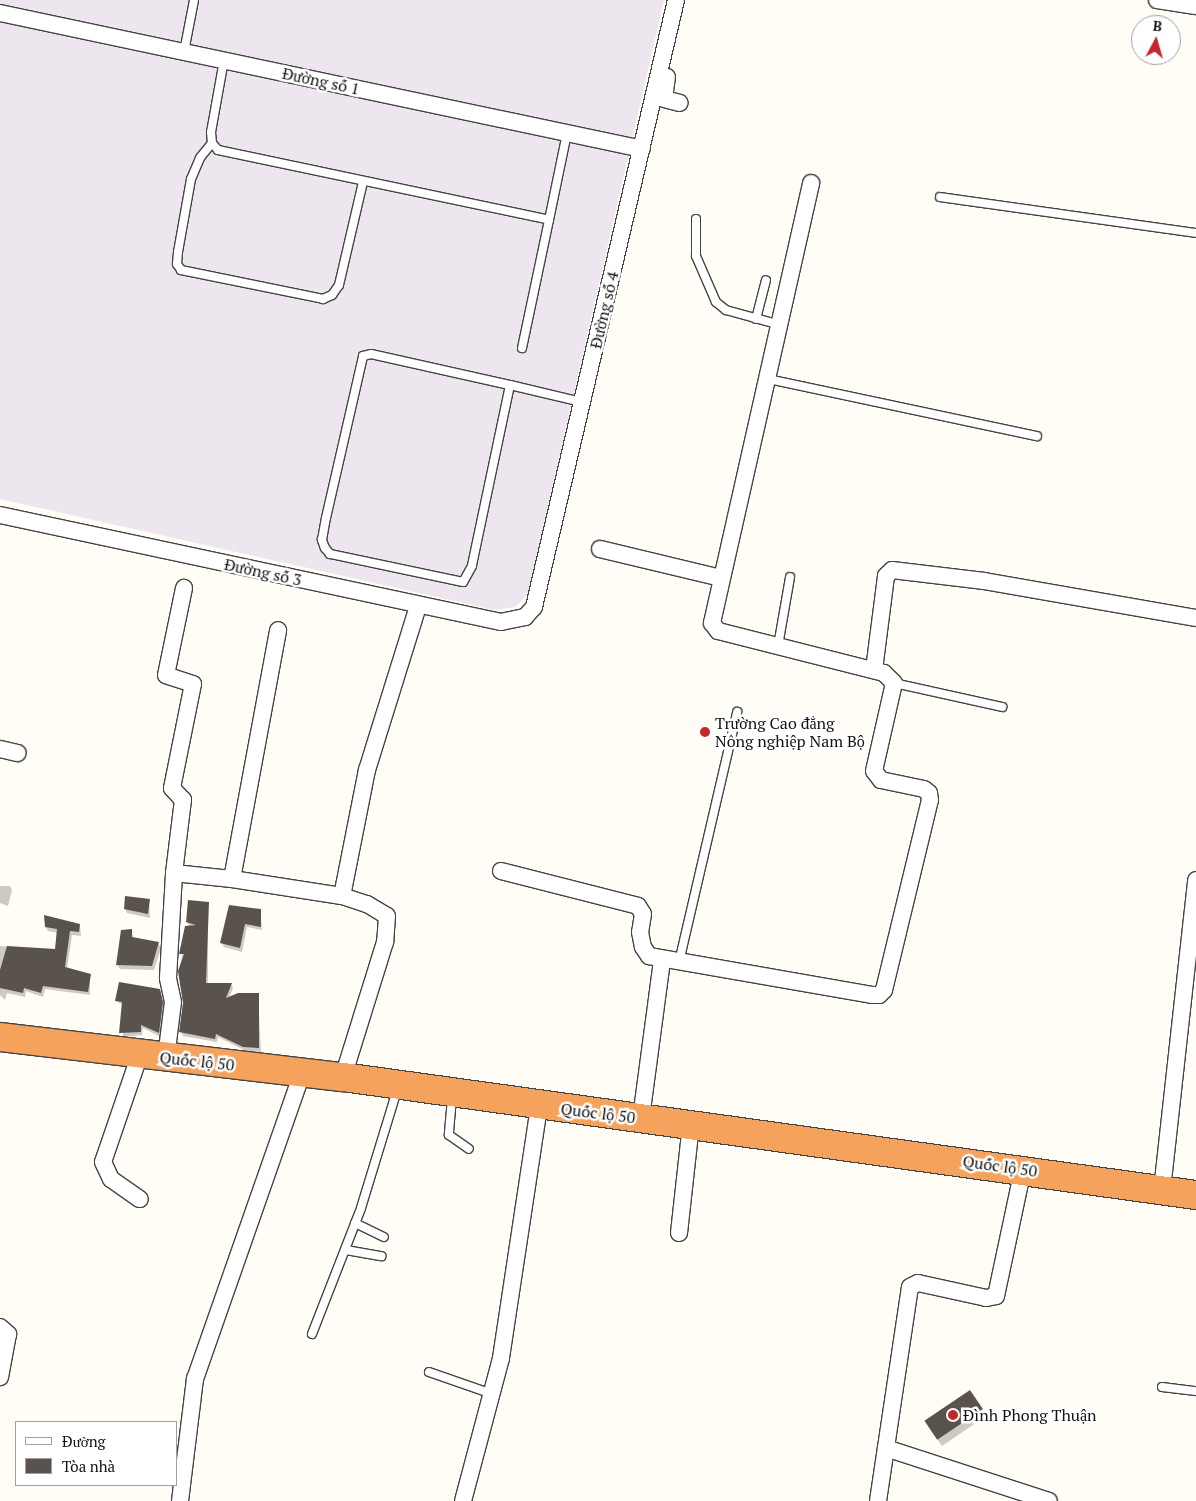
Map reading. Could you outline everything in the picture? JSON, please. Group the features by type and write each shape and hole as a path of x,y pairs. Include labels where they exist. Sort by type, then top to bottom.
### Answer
{"highway":[{"name":"Quốc lộ 50","path":"0,1037 343,1077 539,1106 1023,1169 1196,1195"}],"street":[{"name":"Đường số 4","path":"525,617 534,607 676,0"},
{"path":"680,103 664,99 665,86 686,0"},
{"path":"1157,0 1196,6"},
{"name":"Đường số 1","path":"0,12 642,149"},
{"path":"501,871 638,906 643,914 640,932 646,952 662,960 872,995 879,995 884,990 930,800 929,793 924,789 881,780 874,771 894,683 891,677 874,670 778,646 713,627 712,617 768,379 810,184"},
{"name":"Đường số 3","path":"0,514 418,606 500,622 525,617"},
{"path":"600,549 721,578"},
{"path":"874,670 886,576 892,570 984,581 1196,618"},
{"path":"140,1199 111,1178 103,1162 153,1056 173,1002 168,978 174,873 183,800 172,788 194,684 166,675 184,588"},
{"path":"342,896 367,770 418,606"},
{"path":"232,879 278,630"},
{"path":"0,750 18,752"},
{"path":"174,873 232,879 342,896 381,911 387,920 385,942 343,1077"},
{"path":"1162,1190 1196,880"},
{"path":"641,1118 662,960"},
{"path":"180,1501 195,1379 302,1072"},
{"path":"463,1501 501,1358 539,1106"},
{"path":"679,1233 692,1125"},
{"path":"878,1501 910,1287 918,1284 986,1298 996,1296 1023,1169"},
{"path":"0,1327 8,1334 0,1377"},
{"path":"886,1448 1049,1501"}],"lane":[{"path":"184,52 194,0"},
{"path":"224,60 211,132 212,142 218,150 549,220"},
{"path":"522,348 567,133"},
{"path":"212,142 200,158 191,179 178,252 177,264 181,270 323,299 332,295 339,285 363,182"},
{"path":"940,197 1196,233"},
{"path":"696,219 696,256 716,302 726,310 780,325"},
{"path":"756,319 766,280"},
{"path":"510,385 472,566 463,582 330,554 322,540 364,356 371,354 510,385 582,402"},
{"path":"768,379 1037,436"},
{"path":"778,646 790,577"},
{"path":"894,683 1002,707"},
{"path":"679,962 738,712"},
{"path":"312,1334 346,1250 398,1085"},
{"path":"452,1093 449,1135 469,1149"},
{"path":"355,1223 384,1237"},
{"path":"346,1250 381,1256"},
{"path":"429,1372 492,1394"},
{"path":"1162,1387 1196,1392"}],"shaded area":[{"path":"0,0 664,0 528,594 515,607 495,610 0,499"}],"building":[{"path":"125,896 150,899 148,914 124,909"},
{"path":"188,900 209,902 206,983 232,983 226,998 238,993 259,993 259,1048 243,1047 216,1034 215,1039 179,1032 183,1003 178,971 184,954 179,954 185,926 196,925 186,922"},
{"path":"229,905 261,909 261,927 245,924 240,948 220,943"},
{"path":"44,915 80,924 79,932 70,931 65,967 91,974 88,992 43,986 41,993 24,988 23,993 0,988 0,970 7,946 55,949 57,929 45,927"},
{"path":"132,929 132,937 159,942 152,966 116,965 121,930"},
{"path":"119,982 160,989 163,1002 159,1033 141,1025 141,1032 119,1033 122,1002 115,1001"},
{"name":"Đình Phong Thuận","path":"970,1390 983,1409 937,1440 924,1421"}],"place":[{"name":"Trường Cao đẳng Nông nghiệp Nam Bộ","path":"705,732"},
{"name":"Đình Phong Thuận","path":"953,1415"}]}
